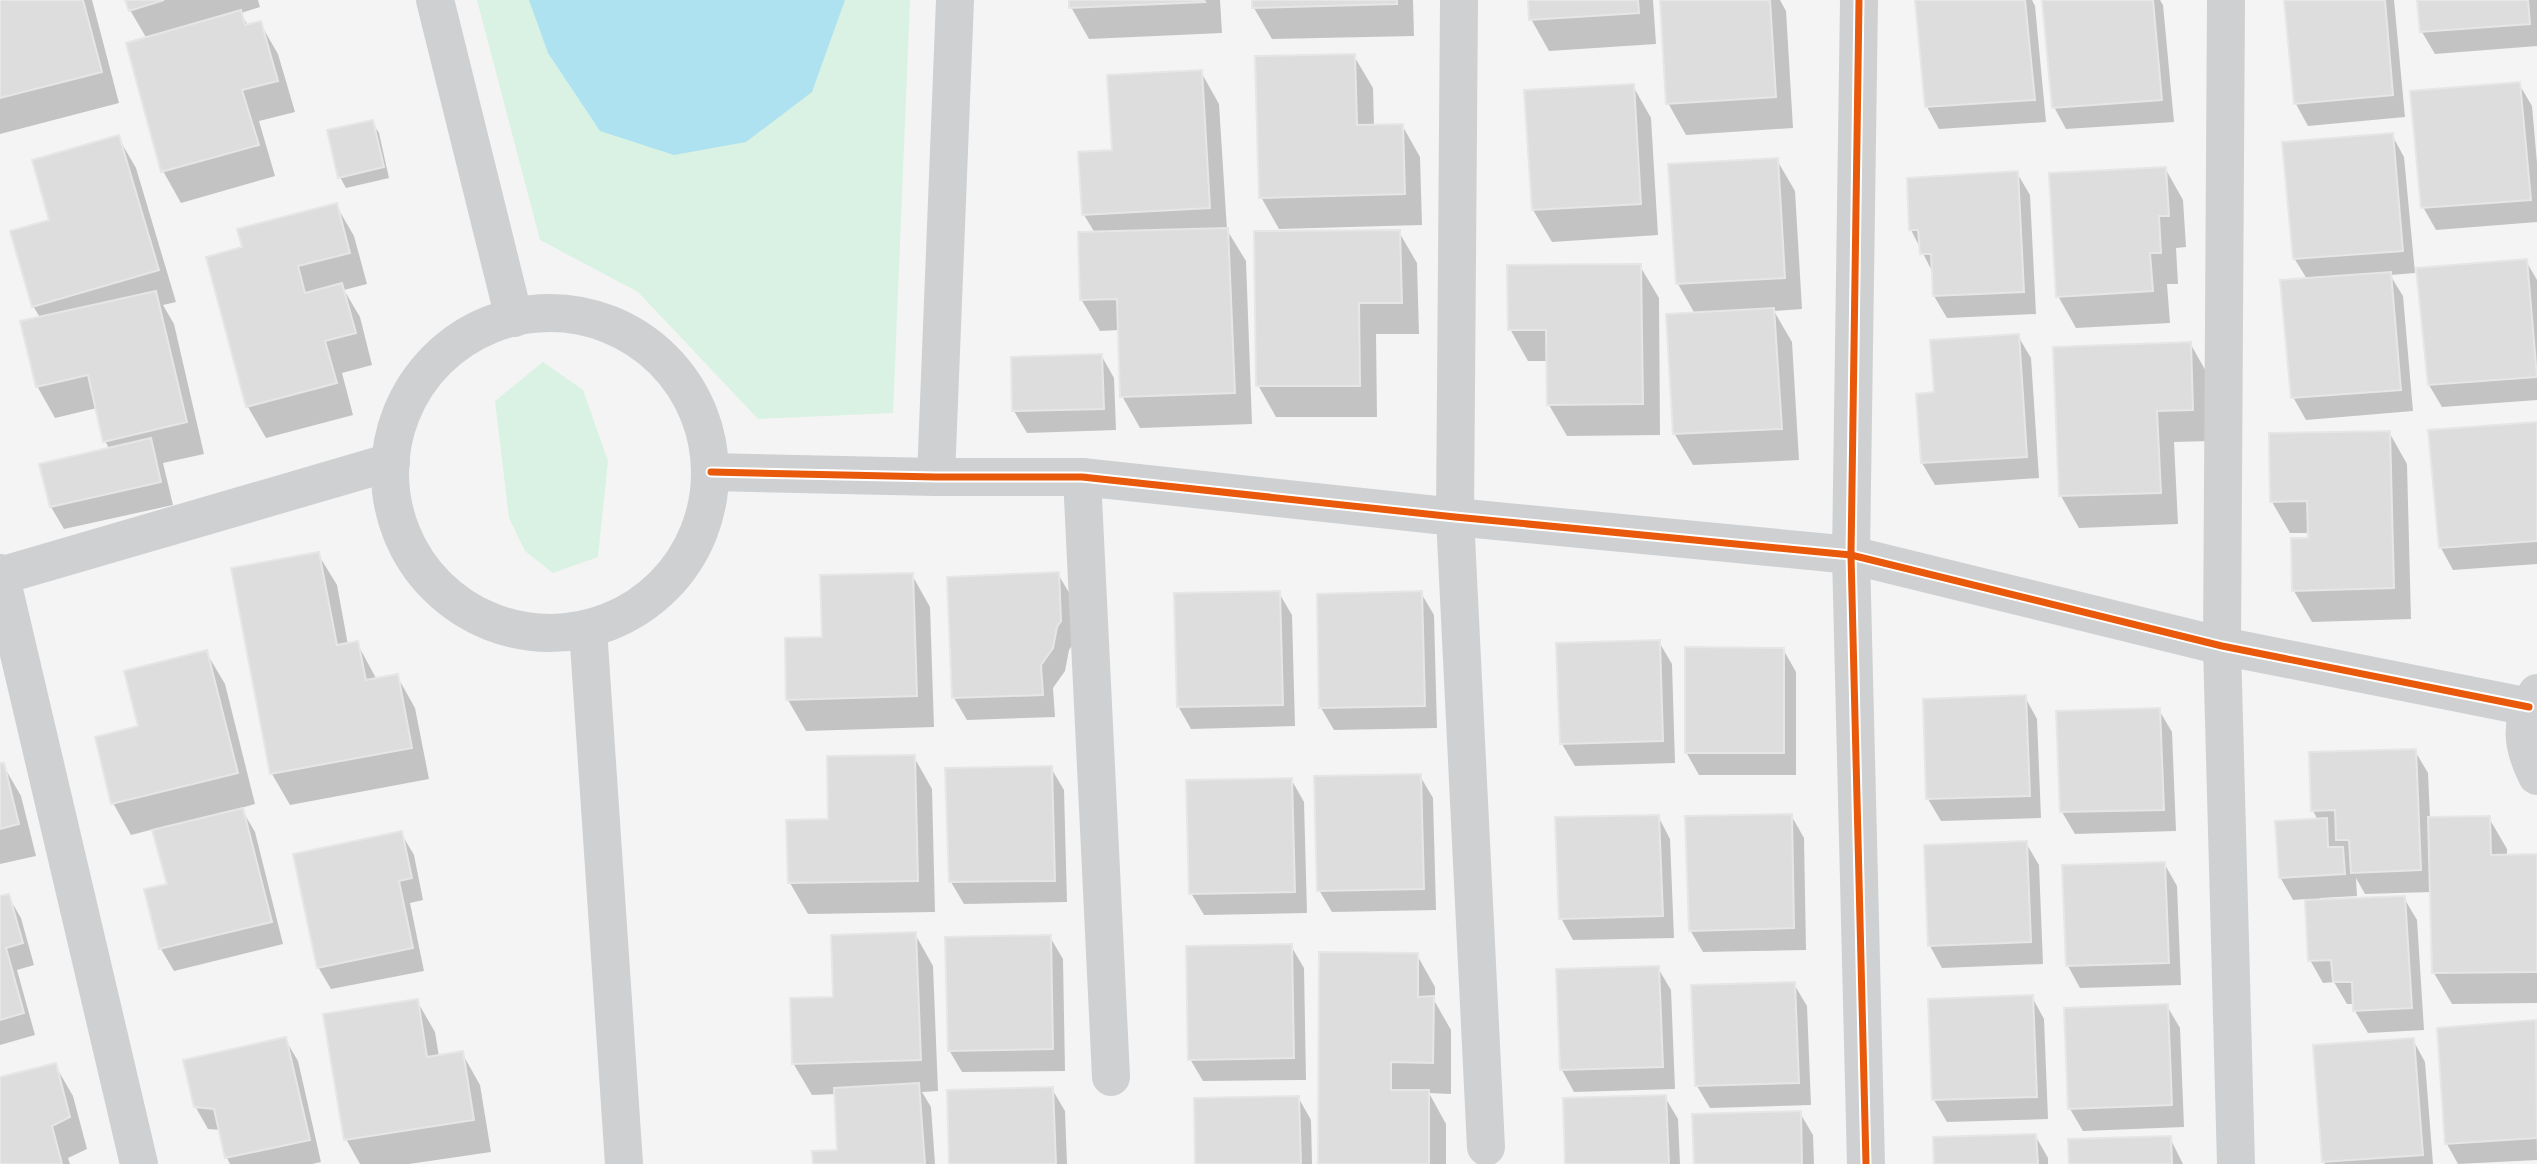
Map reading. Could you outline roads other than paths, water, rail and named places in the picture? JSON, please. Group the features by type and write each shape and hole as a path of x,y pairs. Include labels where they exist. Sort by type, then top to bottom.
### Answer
{"street":[{"path":"435,0 514,318"},
{"path":"936,477 955,0"},
{"path":"1459,0 1455,517 1486,1147"},
{"path":"1859,0 1851,555 1866,1164"},
{"path":"2226,0 2222,646 2236,1164"},
{"path":"534,313 587,317 634,337 675,372 701,419 711,472 702,526 677,572 637,608 588,629 534,633 482,618 438,587 406,544 390,494 391,462 391,442 408,394 441,354 484,326 534,313"},
{"path":"139,1164 0,575 391,462"},
{"path":"711,472 1082,477 1455,517 1851,555 2222,646 2533,700 2524,731 2527,755 2537,776"},
{"path":"1082,477 1111,1077"},
{"path":"588,629 624,1164"}],"water":[{"path":"529,0 845,0 812,92 746,142 674,155 600,131 548,53"}]}
